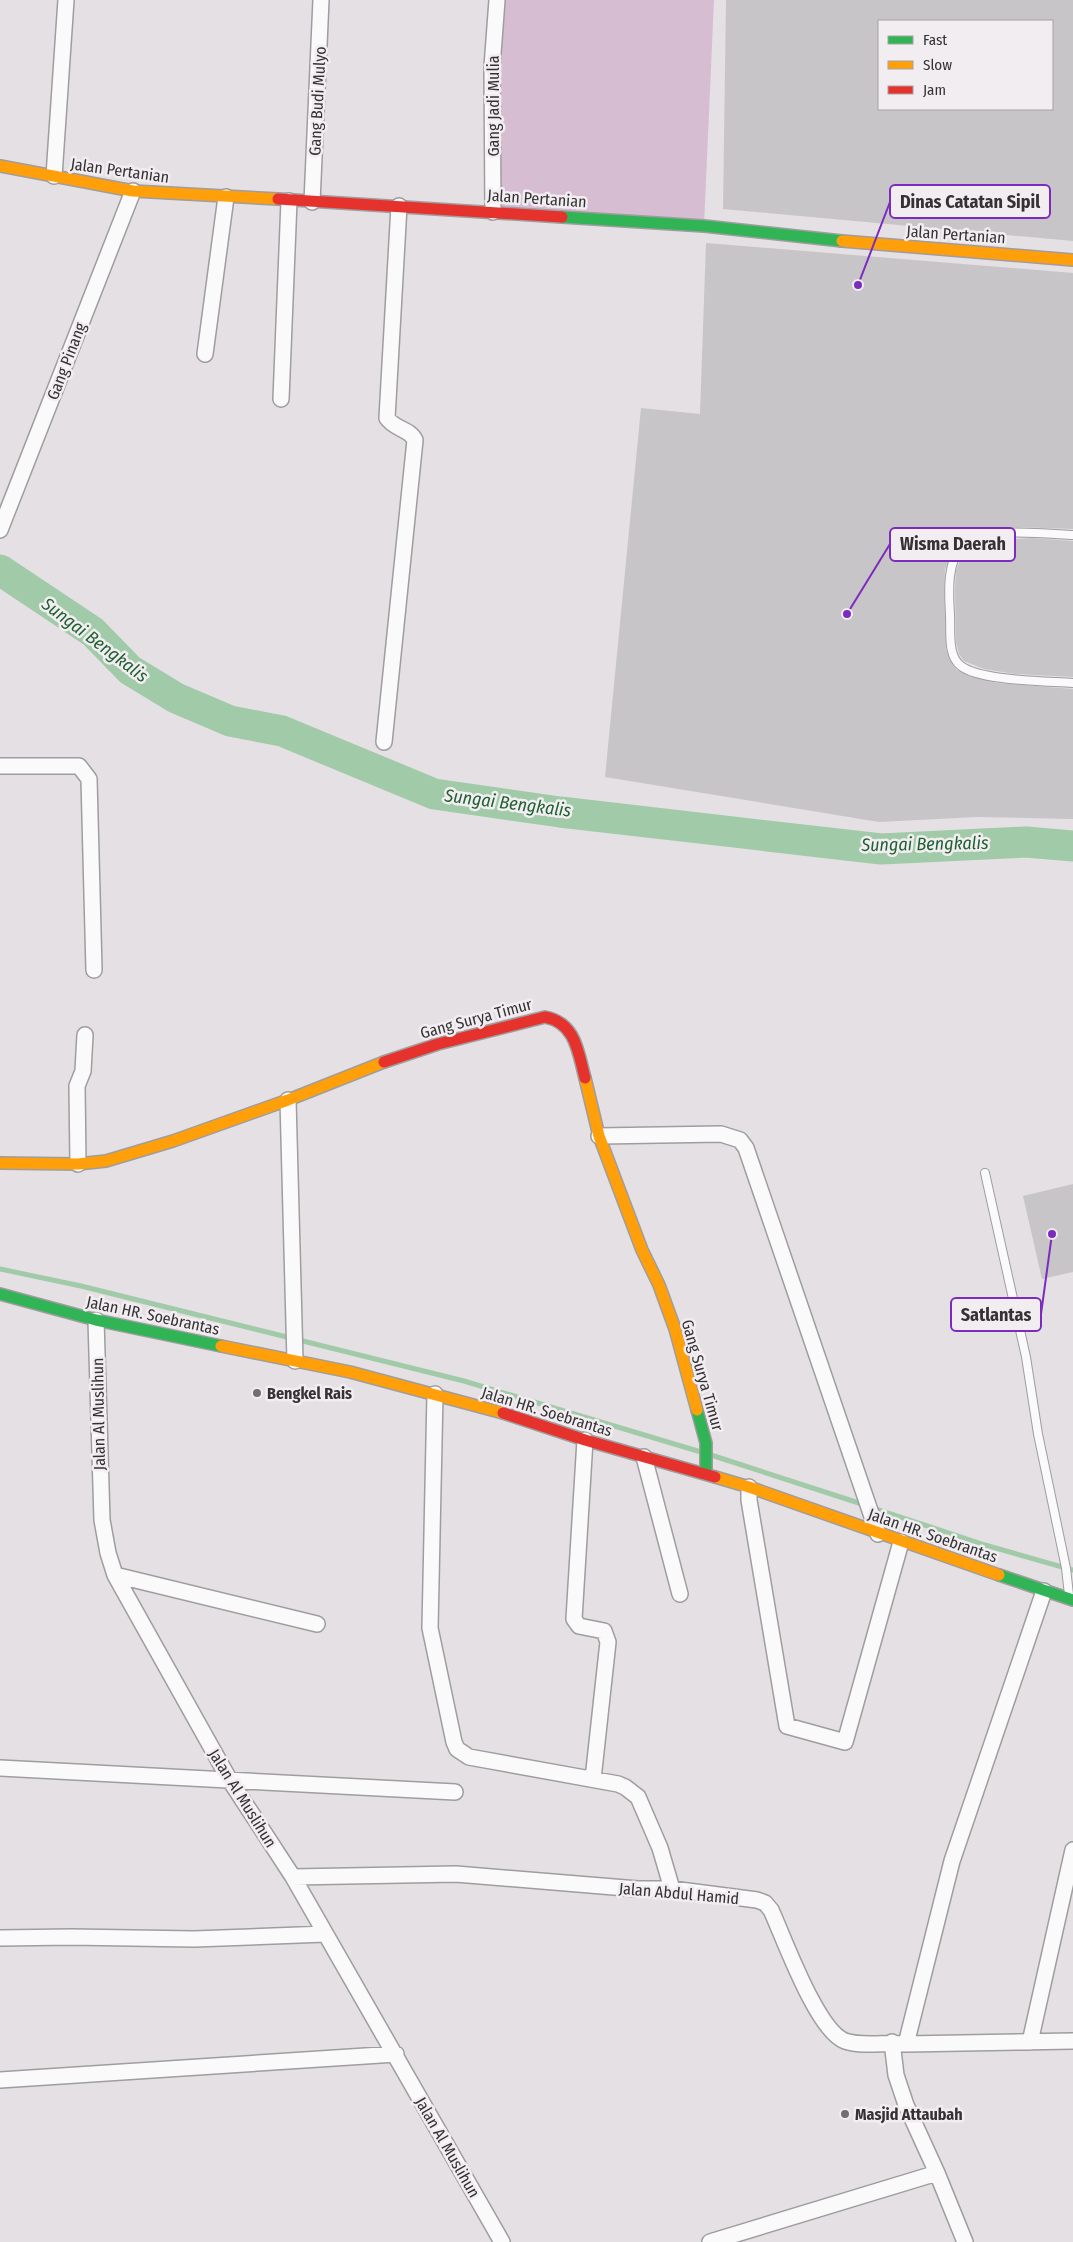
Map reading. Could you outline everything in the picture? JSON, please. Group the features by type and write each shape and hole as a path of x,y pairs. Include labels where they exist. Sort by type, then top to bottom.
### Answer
{"street":[{"path":"54,176 66,0"},
{"name":"Gang Budi Mulyo","path":"312,202 321,0"},
{"name":"Gang Jadi Mulia","path":"493,212 492,68 497,0"},
{"name":"Jalan Pertanian","path":"0,166 133,191 704,226 846,242 1073,260"},
{"name":"Gang Pinang","path":"0,530 133,191"},
{"path":"205,354 226,197"},
{"path":"281,399 289,201"},
{"path":"384,742 415,440 413,435 390,423 387,418 399,206"},
{"path":"0,766 79,766 89,779 94,970"},
{"name":"Gang Surya Timur","path":"0,1163 93,1164 173,1141 288,1100 372,1066 438,1044 545,1017 556,1019 565,1025 572,1035 599,1136 638,1242 659,1286 675,1329 706,1443 706,1468"},
{"path":"78,1164 77,1086 83,1071 85,1035"},
{"path":"288,1100 295,1361"},
{"path":"599,1136 722,1134 740,1140 746,1148 878,1534"},
{"name":"Jalan HR. Soebrantas","path":"0,1294 96,1320 350,1372 490,1409 644,1457 706,1468 749,1487 878,1534 1044,1591 1070,1596"},
{"name":"Jalan Al Muslihun","path":"96,1320 102,1520 108,1553 115,1575 229,1778 293,1877 502,2242"},
{"path":"435,1394 430,1628 457,1749 468,1757 618,1784 638,1797 660,1848 672,1889"},
{"path":"585,1440 574,1619 579,1626 604,1631 608,1642 593,1779"},
{"path":"644,1457 680,1594"},
{"path":"749,1487 749,1500 787,1726 845,1742 901,1542"},
{"path":"115,1575 317,1624"},
{"path":"965,2242 937,2173 906,2105 896,2074 899,2043 952,1861 1044,1591"},
{"path":"0,1768 229,1778 455,1792"},
{"path":"1030,2042 1066,1917 1073,1850"},
{"name":"Jalan Abdul Hamid","path":"293,1877 456,1874 638,1889 672,1889 757,1900 765,1903 771,1910 817,2012 830,2031 842,2041 850,2043 1073,2041"},
{"path":"0,1938 71,1936 194,1939 325,1934"},
{"path":"0,2080 396,2054"},
{"path":"710,2242 937,2173"}],"lane":[{"path":"1073,534 988,533 962,545 953,563 949,583 951,650 960,666 978,674 1073,683"},
{"path":"985,1174 1026,1357 1038,1434 1066,1568 1070,1596"}],"shaded area":[{"path":"504,0 714,0 704,226 498,218 500,75"}],"building":[{"path":"726,0 1073,0 1073,241 723,209"},
{"path":"706,243 1073,273 1073,529 1014,527 982,530 969,534 959,541 952,550 945,569 944,589 946,650 957,670 969,676 997,683 1073,689 1073,819 976,817 879,822 605,777 641,408 700,414"},
{"path":"1031,538 1073,541 1073,677 1015,674 984,669 964,661 959,654 956,642 955,589 956,571 962,555 973,544 984,541"},
{"path":"1073,1184 1073,1272 1042,1279 1023,1196"}],"waterway":[{"name":"Sungai Bengkalis","path":"0,570 93,632 130,670 176,698 230,721 282,731 434,794 560,812 881,849 1026,842 1073,846"},
{"path":"0,1269 81,1286 464,1381 701,1452"},
{"path":"711,1455 865,1505"},
{"path":"873,1508 985,1545 1073,1570"}],"traffic: fast":[{"path":"562,217 704,226 842,241"},
{"path":"0,1294 96,1320 221,1346"},
{"path":"697,1410 706,1443 706,1474"},
{"path":"999,1575 1073,1600"}],"traffic: slow":[{"path":"0,166 133,191 278,199"},
{"path":"842,241 1073,260"},
{"path":"0,1163 78,1164 106,1161 173,1141 288,1100 384,1062"},
{"path":"585,1078 599,1136 642,1250 659,1285 675,1329 697,1410"},
{"path":"221,1346 350,1372 503,1413"},
{"path":"715,1477 749,1487 999,1575"}],"traffic: jam":[{"path":"278,199 562,217"},
{"path":"384,1062 438,1044 545,1017 555,1020 569,1032 574,1040 585,1078"},
{"path":"503,1413 585,1440 715,1477"}],"place":[{"name":"Dinas Catatan Sipil","path":"858,285"},
{"name":"Wisma Daerah","path":"847,614"},
{"name":"Satlantas","path":"1052,1234"},
{"name":"Bengkel Rais","path":"257,1393"},
{"name":"Masjid Attaubah","path":"845,2114"}]}
